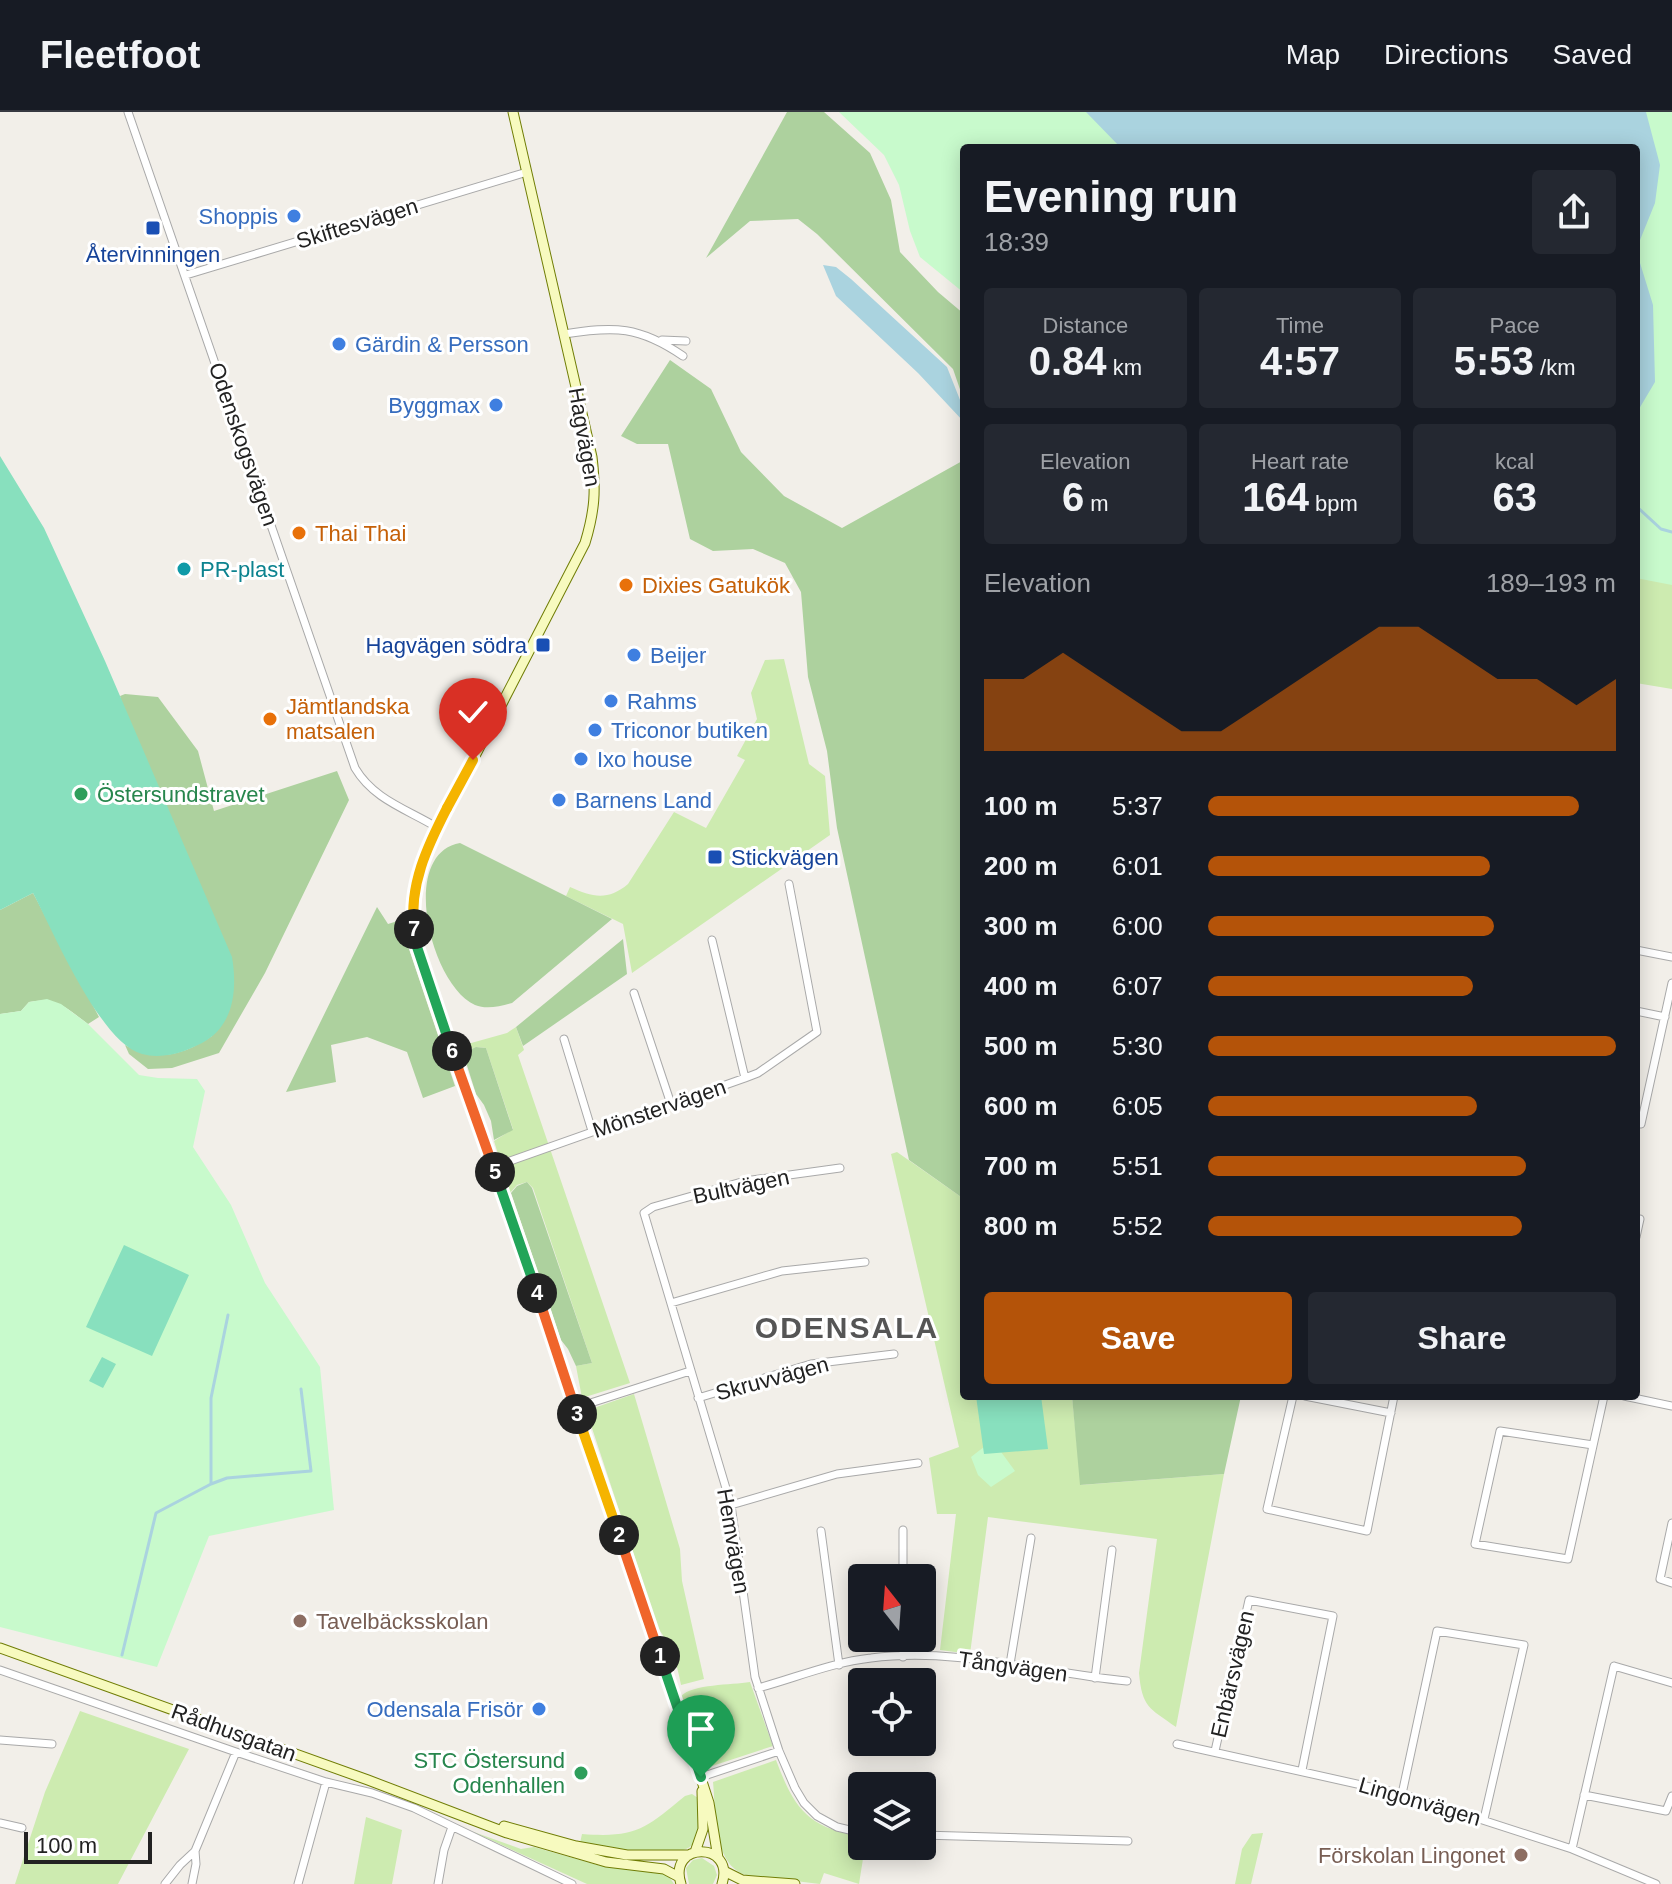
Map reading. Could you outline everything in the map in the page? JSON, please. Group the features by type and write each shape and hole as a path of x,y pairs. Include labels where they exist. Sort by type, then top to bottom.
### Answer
{"street":[{"name":"Odenskogsvägen","path":"128,112 355,768 379,796 438,828"},
{"name":"Hagvägen","path":"438,828 585,543 594,512 596,489 592,457 513,112"},
{"name":"Skiftesvägen","path":"186,275 527,172"},
{"path":"564,334 605,328 640,333 660,340 683,356"},
{"path":"660,340 686,341"},
{"path":"438,828 416,880 413,901 415,941 702,1780 718,1858 724,1871 722,1884"},
{"name":"Mönstervägen","path":"493,1167 758,1073 817,1032 789,884"},
{"path":"712,940 745,1078"},
{"path":"1640,951 1672,957"},
{"path":"1640,1124 1672,983"},
{"path":"634,993 671,1104"},
{"path":"1640,1012 1665,1017"},
{"path":"564,1039 592,1131"},
{"name":"Bultvägen","path":"644,1213 653,1207 745,1181 840,1168"},
{"name":"Hemvägen","path":"644,1213 731,1505 758,1688 779,1751 804,1803 817,1816 848,1830"},
{"path":"671,1303 782,1271 865,1262"},
{"name":"Skruvvägen","path":"698,1398 811,1364 894,1354"},
{"path":"575,1408 690,1371"},
{"path":"1640,1399 1672,1406"},
{"path":"1292,1400 1267,1509 1367,1531 1393,1400"},
{"path":"1325,1400 1391,1413"},
{"path":"1593,1445 1500,1431 1475,1544 1568,1559 1603,1400"},
{"path":"731,1505 837,1474 918,1463"},
{"path":"1672,1523 1660,1579 1672,1583"},
{"path":"903,1530 903,1564"},
{"path":"821,1531 839,1665"},
{"path":"1010,1664 1031,1538"},
{"path":"1095,1678 1112,1550"},
{"name":"Enbärsvägen","path":"1215,1751 1249,1600 1333,1616 1302,1770"},
{"path":"1402,1794 1437,1631 1524,1645 1484,1819"},
{"name":"Rådhusgatan","path":"0,1648 552,1848 606,1862 664,1869 680,1880"},
{"path":"903,1652 903,1657"},
{"name":"Tångvägen","path":"758,1688 871,1658 903,1657 955,1657 1127,1681"},
{"path":"1572,1849 1614,1666 1672,1683"},
{"path":"0,1670 236,1752 414,1808 572,1884"},
{"path":"0,1740 52,1744"},
{"name":"Lingonvägen","path":"1177,1744 1402,1794 1572,1849 1656,1884"},
{"path":"702,1780 779,1751"},
{"path":"192,1884 195,1851 236,1752"},
{"path":"680,1880 681,1863 692,1853 703,1829 702,1780"},
{"path":"298,1884 326,1782"},
{"path":"1584,1795 1666,1811 1672,1796"},
{"name":"Rådhusgatan","path":"468,1817 587,1849 627,1855 707,1851 718,1858"},
{"path":"0,1823 22,1828"},
{"path":"438,1884 452,1827"},
{"path":"936,1835 1128,1841"},
{"path":"165,1884 195,1851"},
{"path":"724,1871 742,1880 795,1884"},
{"path":"541,1883 545,1872"}],"green space":[{"path":"787,112 824,112 870,153 891,200 900,252 960,311 960,389 953,369 817,234 798,219 750,221 706,258"},
{"path":"839,112 1672,112 1672,585 1640,579 1640,144 960,144 960,290 920,257 899,185 884,155"},
{"path":"670,360 711,389 741,452 784,496 842,528 960,462 960,1196 909,1160 837,828 827,751 808,677 801,592 785,563 753,549 713,551 690,539 668,444 637,444 621,436"},
{"name":"Östersundstravet","path":"0,456 44,528 105,661 232,957 234,991 223,1024 207,1040 176,1053 159,1056 142,1054 110,1030 79,984 33,893 0,910"},
{"path":"1640,577 1672,581 1672,689 1640,684"},
{"path":"784,659 809,764 825,776 830,835 632,973 623,924 566,896 570,887 600,896 614,893 628,884 674,812 706,828 745,760 737,756 757,719 751,693 765,660"},
{"path":"120,696 158,697 198,751 214,811 337,771 349,800 265,973 219,1053 172,1068 148,1069 129,1054 125,1045 148,1054 170,1054 191,1048 212,1036"},
{"path":"460,843 612,919 512,1003 489,1007 475,1005 459,993 445,973 428,921 426,894 430,870 441,852"},
{"path":"33,893 99,1017 88,1024 61,1005 47,1001 29,1002 21,1011 0,1014 0,910"},
{"path":"377,907 388,924 404,919 407,943 455,1086 423,1098 407,1052 367,1037 331,1045 336,1082 286,1092"},
{"path":"623,939 627,974 523,1046 516,1027"},
{"path":"47,999 61,1004 88,1024 139,1075 197,1079 205,1091 193,1147 231,1205 265,1283 320,1367 334,1510 209,1536 157,1667 0,1627 0,1014 21,1011 29,1002"},
{"path":"516,1027 524,1050 518,1055 630,1383 582,1398 576,1366 592,1363 533,1188 527,1182 517,1185 510,1193 494,1141 513,1129 486,1048 477,1047 462,1052 464,1045 507,1033"},
{"path":"476,1047 486,1048 513,1130 494,1140 491,1121 476,1094 463,1053"},
{"path":"897,1152 960,1196 960,1400 1072,1400 1081,1485 1224,1474 1176,1727 1148,1706 1139,1673 1157,1539 988,1517 970,1654 940,1650 956,1514 937,1514 929,1458 959,1447 891,1154"},
{"path":"527,1182 532,1188 592,1363 576,1366 561,1340 511,1193"},
{"path":"124,1245 189,1275 152,1356 86,1327"},
{"path":"102,1357 116,1364 103,1388 89,1381"},
{"path":"634,1394 680,1549 682,1581 704,1679 681,1685 673,1655 658,1628 587,1413"},
{"path":"977,1400 1042,1400 1048,1449 984,1454"},
{"path":"1072,1400 1240,1400 1224,1474 1080,1485"},
{"path":"989,1443 996,1445 1015,1471 991,1487 978,1475 971,1457"},
{"path":"750,1682 773,1746 709,1767 681,1696 703,1687"},
{"path":"80,1711 189,1749 118,1884 15,1884 45,1792"},
{"path":"776,1760 789,1791 806,1813 828,1828 848,1834 848,1860 863,1860 859,1884 824,1873 820,1884 746,1875 735,1869 727,1860 718,1836 713,1782"},
{"path":"692,1794 698,1798 699,1830 695,1842 682,1850 637,1852 580,1843 582,1834 615,1834 639,1829"},
{"path":"366,1817 402,1830 392,1884 354,1884"},
{"path":"471,1831 521,1849 534,1847 601,1866 662,1873 674,1884 587,1884"},
{"path":"1263,1833 1251,1884 1235,1884 1242,1849 1252,1834"},
{"path":"702,1858 714,1866 717,1875 713,1884 689,1884 686,1868 693,1860"}],"water":[{"path":"1086,112 1646,112 1660,165 1655,203 1640,240 1640,144 1117,144"},
{"path":"1640,263 1653,305 1655,382 1640,407"},
{"path":"823,265 836,267 851,279 947,367 960,400 960,418 918,373 836,296"}],"waterway":[{"path":"1640,510 1661,529 1672,532"},
{"path":"211,1484 211,1398 228,1315"},
{"path":"122,1655 156,1513 227,1478 311,1471 301,1389"}],"place":[{"name":"Shoppis","path":"294,216"},
{"name":"Återvinningen","path":"153,228"},
{"name":"Gärdin & Persson","path":"339,344"},
{"name":"Byggmax","path":"496,405"},
{"name":"Thai Thai","path":"299,533"},
{"name":"PR-plast","path":"184,569"},
{"name":"Dixies Gatukök","path":"626,585"},
{"name":"Hagvägen södra","path":"543,645"},
{"name":"Beijer","path":"634,655"},
{"name":"Rahms","path":"611,701"},
{"name":"Jämtlandska matsalen","path":"270,719"},
{"name":"Triconor butiken","path":"595,730"},
{"name":"Ixo house","path":"581,759"},
{"name":"Östersundstravet","path":"81,794"},
{"name":"Barnens Land","path":"559,800"},
{"name":"Stickvägen","path":"715,857"},
{"name":"Tavelbäcksskolan","path":"300,1621"},
{"name":"Odensala Frisör","path":"539,1709"},
{"name":"STC Östersund Odenhallen","path":"581,1773"},
{"name":"Förskolan Lingonet","path":"1521,1855"}],"district":[{"name":"ODENSALA","path":"847,1328"}],"route":[{"path":"473,760 420,867 413,901 415,941 701,1777"}]}
